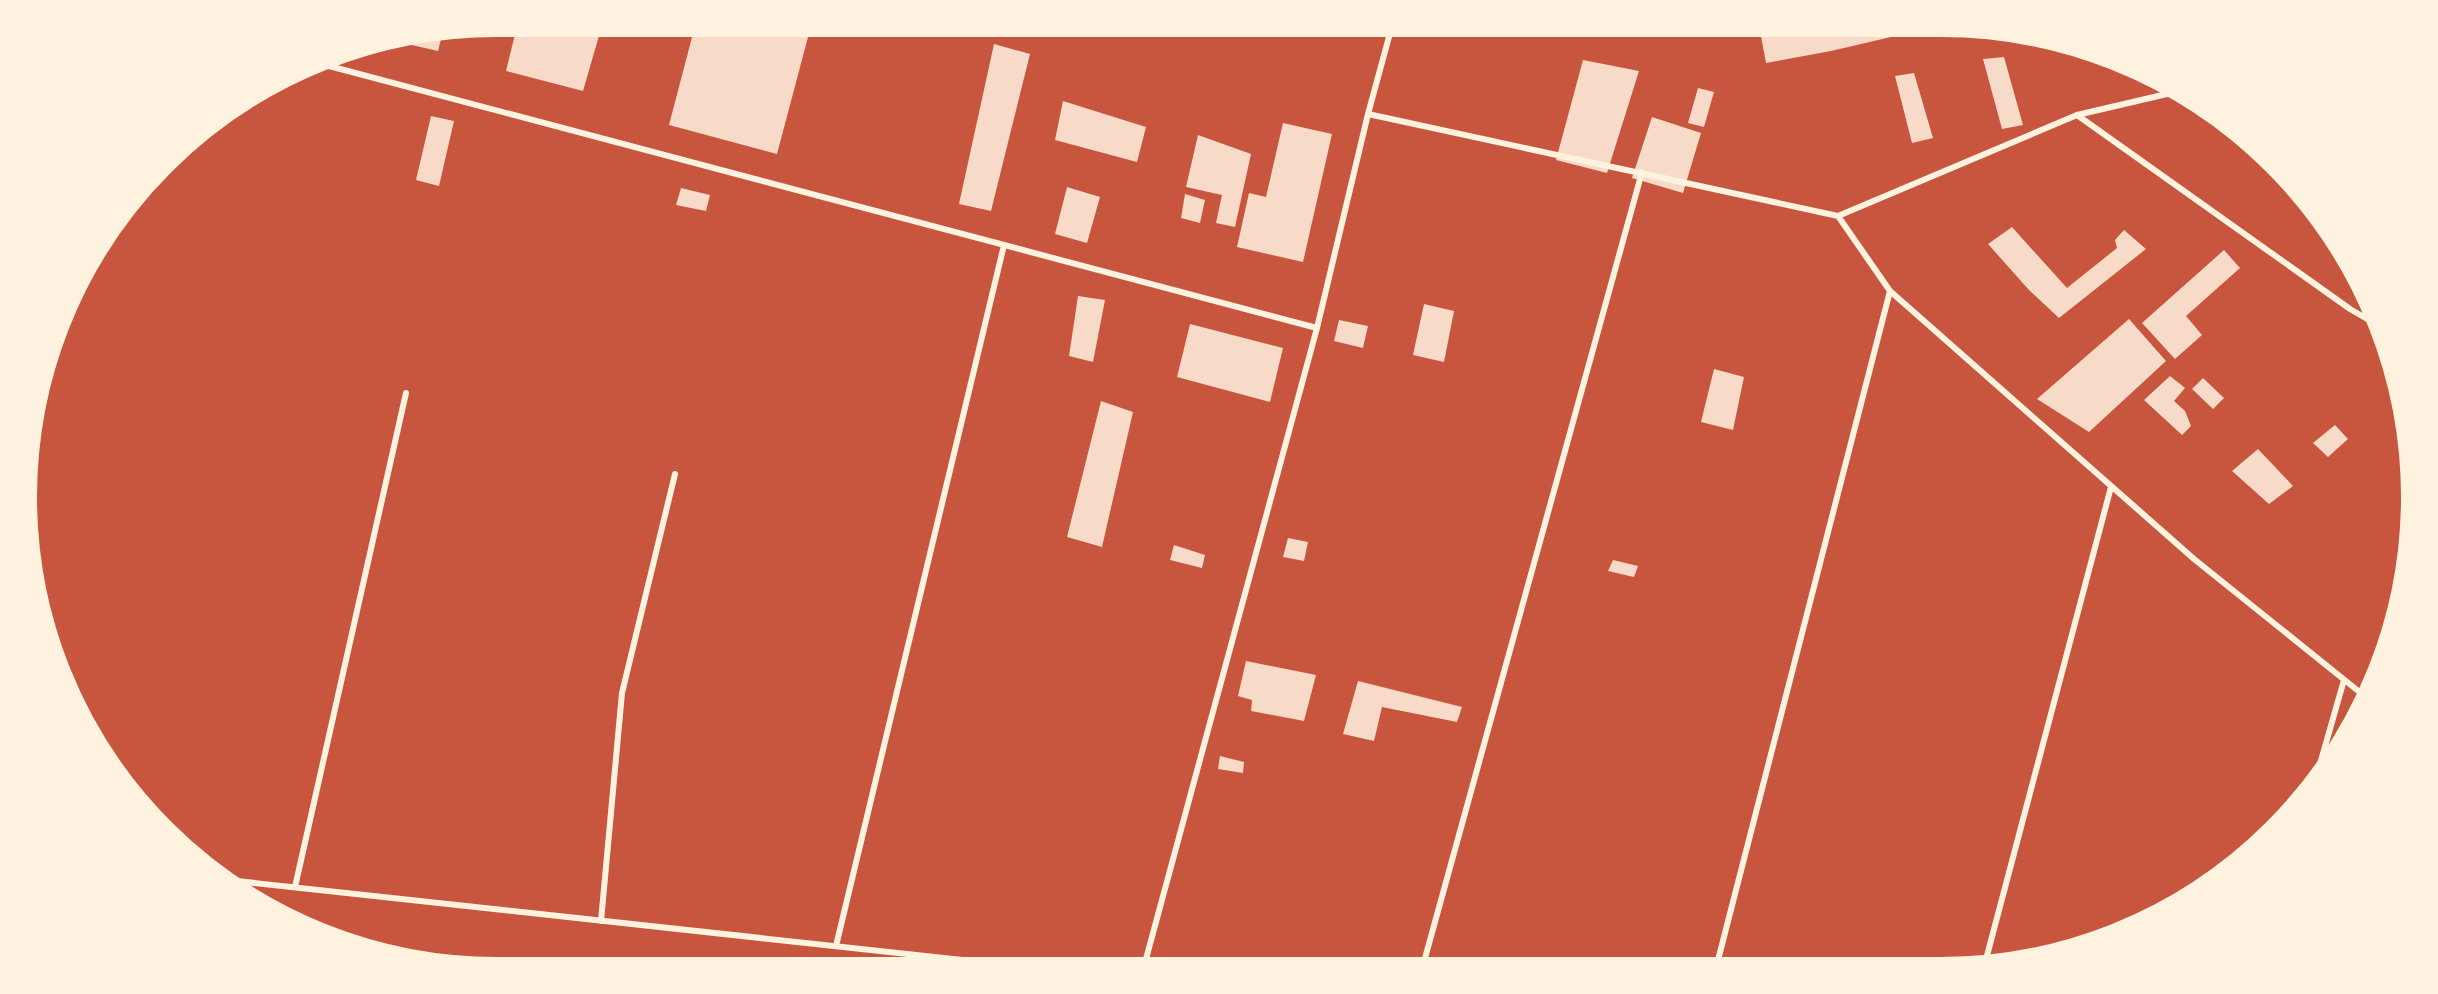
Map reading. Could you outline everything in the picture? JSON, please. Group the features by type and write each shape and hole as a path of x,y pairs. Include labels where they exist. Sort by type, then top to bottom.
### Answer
{"street":[{"path":"1145,961 1317,328 1368,114 1390,33"},
{"path":"327,65 1317,328"},
{"path":"1368,114 1838,216 2077,115 2170,93"},
{"path":"2077,115 2350,309 2371,321"},
{"path":"1424,961 1642,172"},
{"path":"1838,216 1890,291 2194,560 2361,693"},
{"path":"836,946 1004,245"},
{"path":"1718,961 1890,291"},
{"path":"295,887 406,393"},
{"path":"601,921 622,693 675,474"},
{"path":"1987,958 2111,487"},
{"path":"2320,765 2344,680"},
{"path":"236,881 973,961"}],"building":[{"path":"515,33 600,33 583,91 506,71"},
{"path":"693,33 809,33 777,154 669,125"},
{"path":"1760,33 1908,33 1831,51 1766,63"},
{"path":"442,36 438,51 407,44 408,42"},
{"path":"994,44 1030,54 991,211 959,204"},
{"path":"2004,57 2023,125 2002,129 1983,59"},
{"path":"1583,60 1639,71 1607,173 1556,160"},
{"path":"1914,73 1933,138 1912,143 1895,76"},
{"path":"1698,88 1714,92 1704,127 1688,123"},
{"path":"1063,101 1146,127 1137,162 1055,140"},
{"path":"431,116 454,121 439,186 416,180"},
{"path":"1652,117 1701,133 1683,193 1632,178"},
{"path":"1283,123 1332,134 1303,262 1237,247 1249,193 1266,197"},
{"path":"1198,135 1251,154 1235,227 1216,223 1222,195 1186,187"},
{"path":"1067,187 1100,197 1087,243 1055,234"},
{"path":"681,188 710,195 706,211 676,205"},
{"path":"1185,194 1205,200 1200,223 1181,218"},
{"path":"2012,227 2067,288 2117,248 2115,240 2124,230 2146,249 2059,318 2029,290 1988,244"},
{"path":"2224,250 2240,268 2186,316 2202,335 2175,359 2142,323"},
{"path":"1078,296 1105,300 1093,362 1069,356"},
{"path":"1424,304 1454,311 1444,362 1413,355"},
{"path":"2129,319 2166,361 2089,432 2037,399"},
{"path":"1339,320 1368,326 1363,348 1334,341"},
{"path":"1190,324 1283,348 1270,402 1177,377"},
{"path":"1714,369 1744,377 1733,430 1701,422"},
{"path":"2170,376 2185,388 2174,401 2185,411 2191,426 2182,435 2144,400"},
{"path":"2203,378 2224,398 2213,409 2192,389"},
{"path":"1101,401 1133,412 1102,547 1067,537"},
{"path":"2335,425 2348,439 2328,457 2313,443"},
{"path":"2258,449 2293,486 2269,504 2232,471"},
{"path":"1288,538 1308,542 1304,561 1283,557"},
{"path":"1174,545 1205,555 1202,568 1170,560"},
{"path":"1613,560 1638,566 1634,577 1608,571"},
{"path":"1246,661 1316,675 1304,721 1251,711 1252,700 1238,696"},
{"path":"1358,681 1462,707 1457,722 1382,707 1374,741 1343,734"},
{"path":"1220,756 1244,762 1243,773 1218,769"}]}
